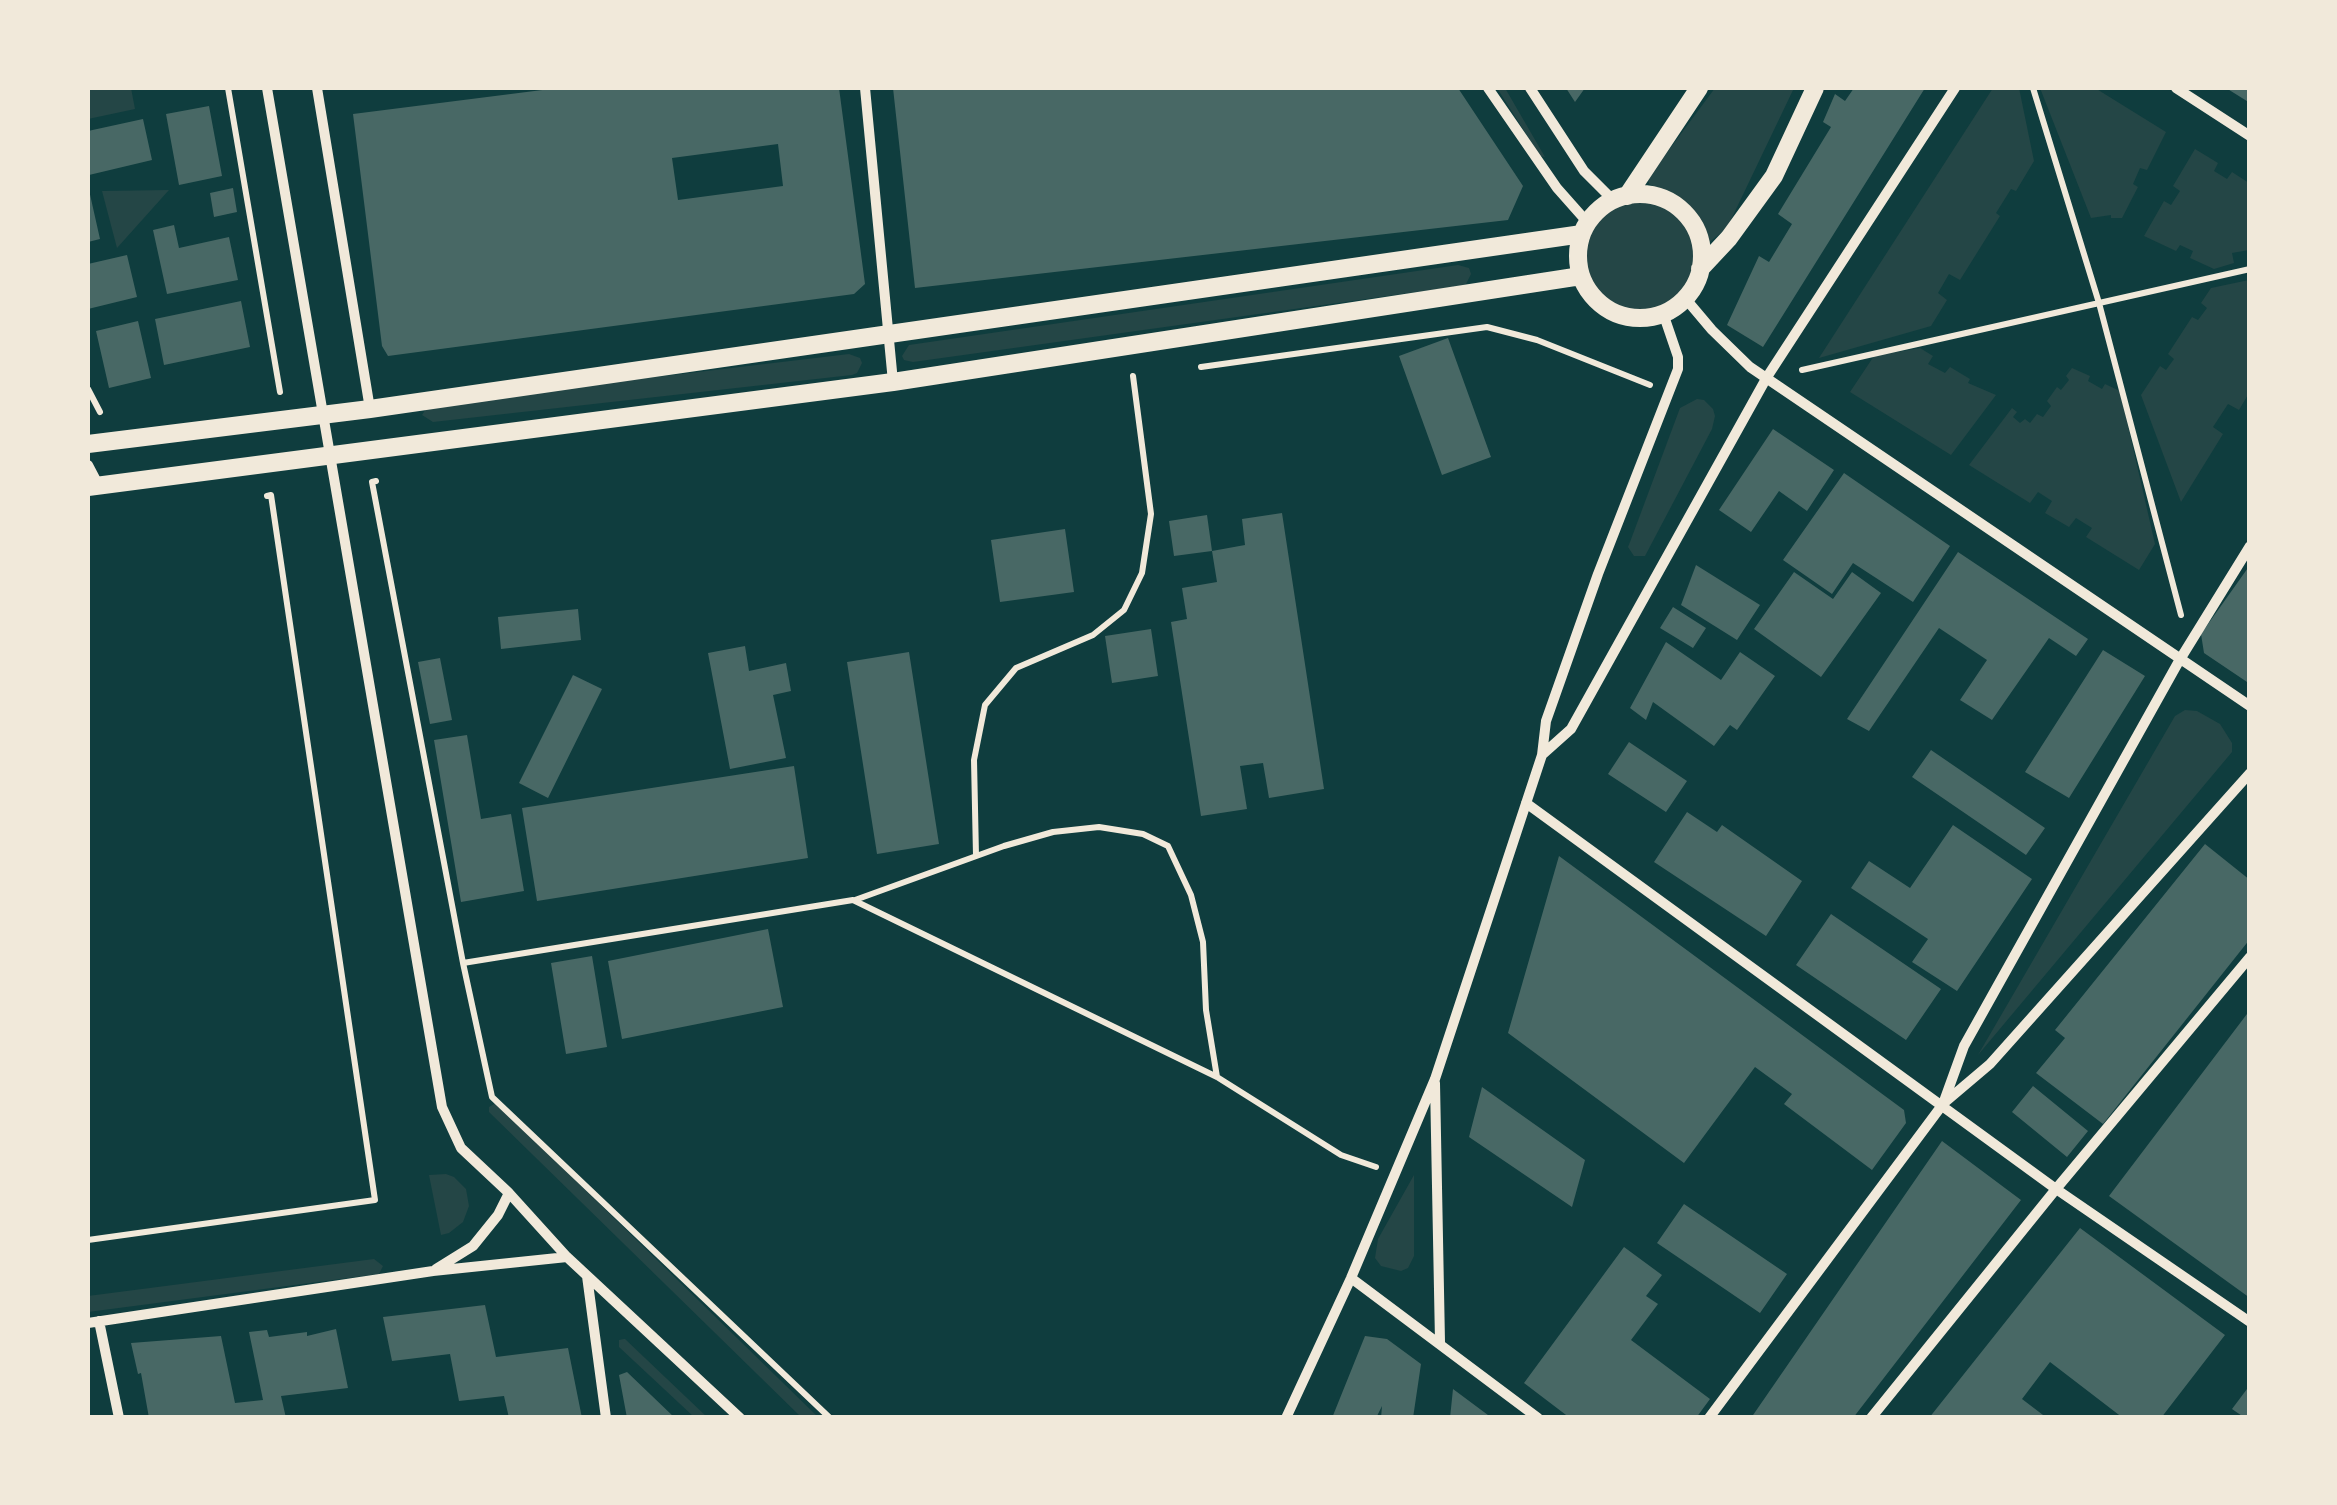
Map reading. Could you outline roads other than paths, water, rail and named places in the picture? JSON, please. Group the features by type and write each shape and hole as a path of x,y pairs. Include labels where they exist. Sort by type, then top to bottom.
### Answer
{"street":[{"path":"267,88 442,1107 461,1148 509,1192 566,1257 740,1418"},
{"path":"317,88 370,410"},
{"path":"865,88 892,382"},
{"path":"1488,88 1585,228"},
{"path":"1530,88 1584,171 1620,198 1649,194 1680,209 1698,236 1700,269"},
{"path":"1699,88 1620,198 1585,228 1578,248 1581,276 1599,303 1619,314 1641,318 1663,313 1685,298 1700,269 1729,238 1774,176 1815,88"},
{"path":"1542,755 1571,729 1767,377 1955,88"},
{"path":"2176,88 2250,136"},
{"path":"88,444 370,410 887,336 1585,228"},
{"path":"88,465 94,487 892,382 1581,276"},
{"path":"1685,298 1750,366 2250,706"},
{"path":"1286,1418 1351,1278 1435,1079 1542,755 1552,703 1678,369 1678,357 1663,313"},
{"path":"1943,1104 1964,1046 2179,661 2250,546"},
{"path":"1708,1418 1943,1104 1990,1064 2250,773"},
{"path":"1526,803 2056,1188 2250,1322"},
{"path":"1871,1418 2056,1188 2250,957"},
{"path":"1435,1079 1440,1342"},
{"path":"433,1271 473,1246 498,1215 509,1192"},
{"path":"118,1418 93,1322 433,1271 566,1257"},
{"path":"587,1275 606,1418"},
{"path":"1351,1278 1538,1418"}]}
